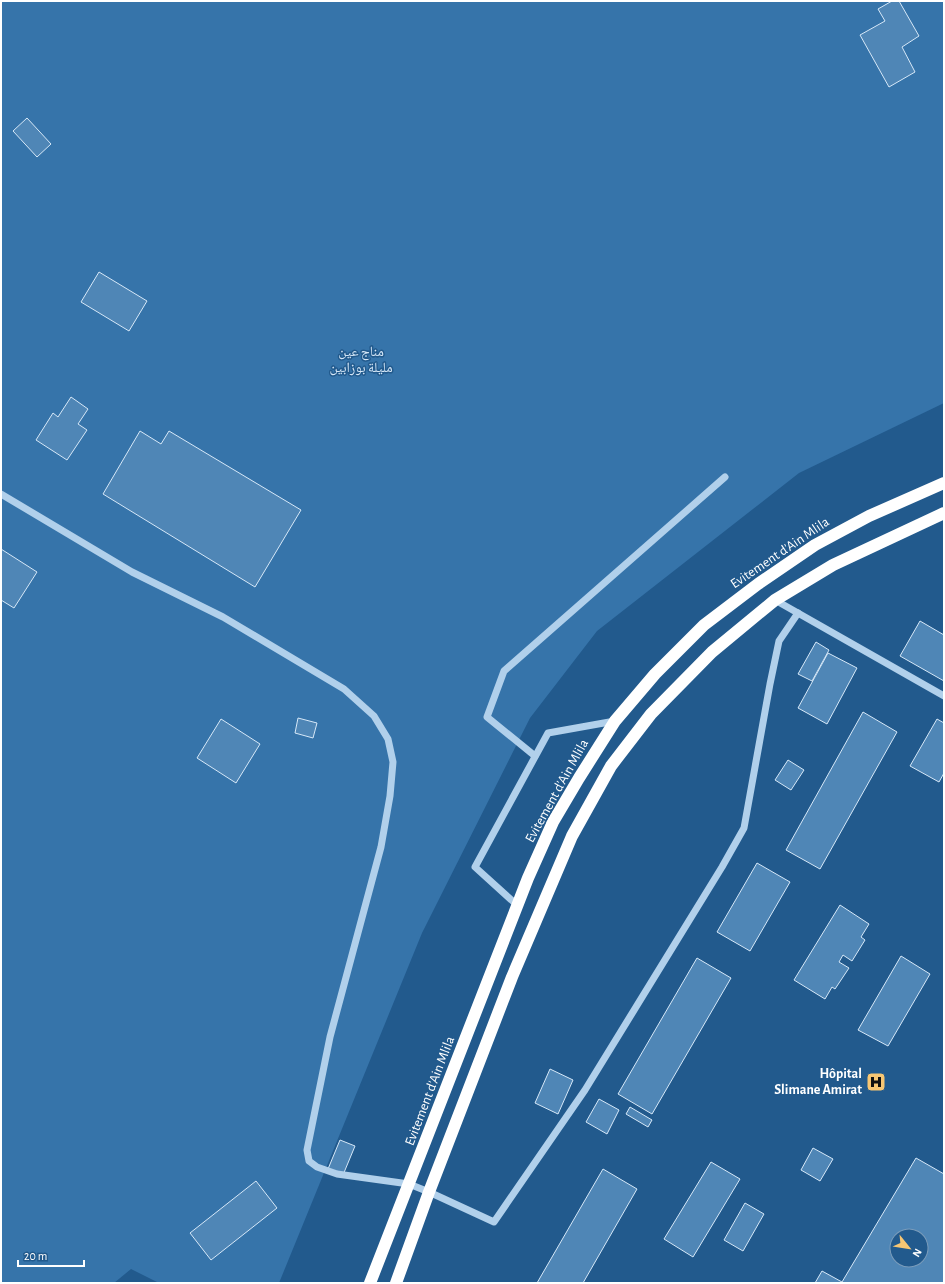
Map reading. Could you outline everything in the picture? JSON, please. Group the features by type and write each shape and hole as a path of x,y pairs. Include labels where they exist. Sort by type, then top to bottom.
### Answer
{"highway":[{"name":"Evitement d'Ain Mlila","path":"370,1283 528,878 553,822 579,778 616,721 655,674 704,625 758,584 815,545 869,516 944,483"},
{"path":"396,1283 429,1192 512,978 569,843 611,766 650,714 712,652 775,600 833,565 944,513"}],"street":[{"path":"535,756 487,717 504,671 725,477"},
{"path":"1,494 132,572 223,617 344,689 374,716 388,739 394,762 390,796 381,847 330,1037 307,1150 309,1161 317,1167 337,1174 409,1184 494,1222 585,1090 744,828 779,641 798,613"},
{"path":"775,600 944,696"},
{"path":"517,905 475,867 548,733 616,721"}],"green space":[{"name":"مناج عين مليلة بوزابين","path":"1,1 944,1 944,403 799,473 597,631 530,718 422,933 279,1283 159,1283 131,1269 114,1283 1,1283"}],"building":[{"path":"892,1 899,1 919,36 902,47 915,72 889,87 860,35 885,21 878,9"},
{"path":"27,118 51,144 37,157 13,131"},
{"path":"99,272 147,301 129,331 81,302"},
{"path":"71,397 88,409 78,424 87,430 67,460 36,440 53,413 58,417"},
{"path":"140,431 161,444 169,431 301,510 255,587 103,494"},
{"path":"1,549 37,572 14,608 1,600"},
{"path":"920,621 944,635 944,681 900,656"},
{"path":"816,642 829,650 812,681 798,674"},
{"path":"828,653 857,668 827,724 798,708"},
{"path":"863,712 897,732 820,869 786,850"},
{"path":"298,718 317,723 313,738 295,733"},
{"path":"221,719 260,744 236,783 197,758"},
{"path":"937,719 944,723 944,773 939,782 910,766"},
{"path":"788,760 804,770 791,790 775,780"},
{"path":"757,863 790,882 750,951 717,932"},
{"path":"840,905 869,924 861,937 865,940 852,961 843,955 839,962 849,968 835,989 832,987 825,999 794,980"},
{"path":"901,956 930,974 888,1046 858,1030"},
{"path":"697,958 731,978 652,1114 618,1094"},
{"path":"550,1069 573,1080 558,1114 535,1103"},
{"path":"599,1099 619,1110 607,1134 586,1122"},
{"path":"630,1107 652,1120 648,1127 626,1114"},
{"path":"340,1140 355,1146 343,1175 328,1169"},
{"path":"813,1148 833,1159 820,1181 801,1170"},
{"path":"916,1158 944,1174 944,1283 815,1283 822,1271 842,1282"},
{"path":"711,1162 740,1179 693,1257 664,1239"},
{"path":"603,1169 637,1189 583,1283 537,1283"},
{"path":"256,1181 277,1208 211,1260 190,1233"},
{"path":"745,1203 764,1214 743,1251 724,1240"}],"place":[{"name":"Hôpital Slimane Amirat","path":"876,1082"}]}
